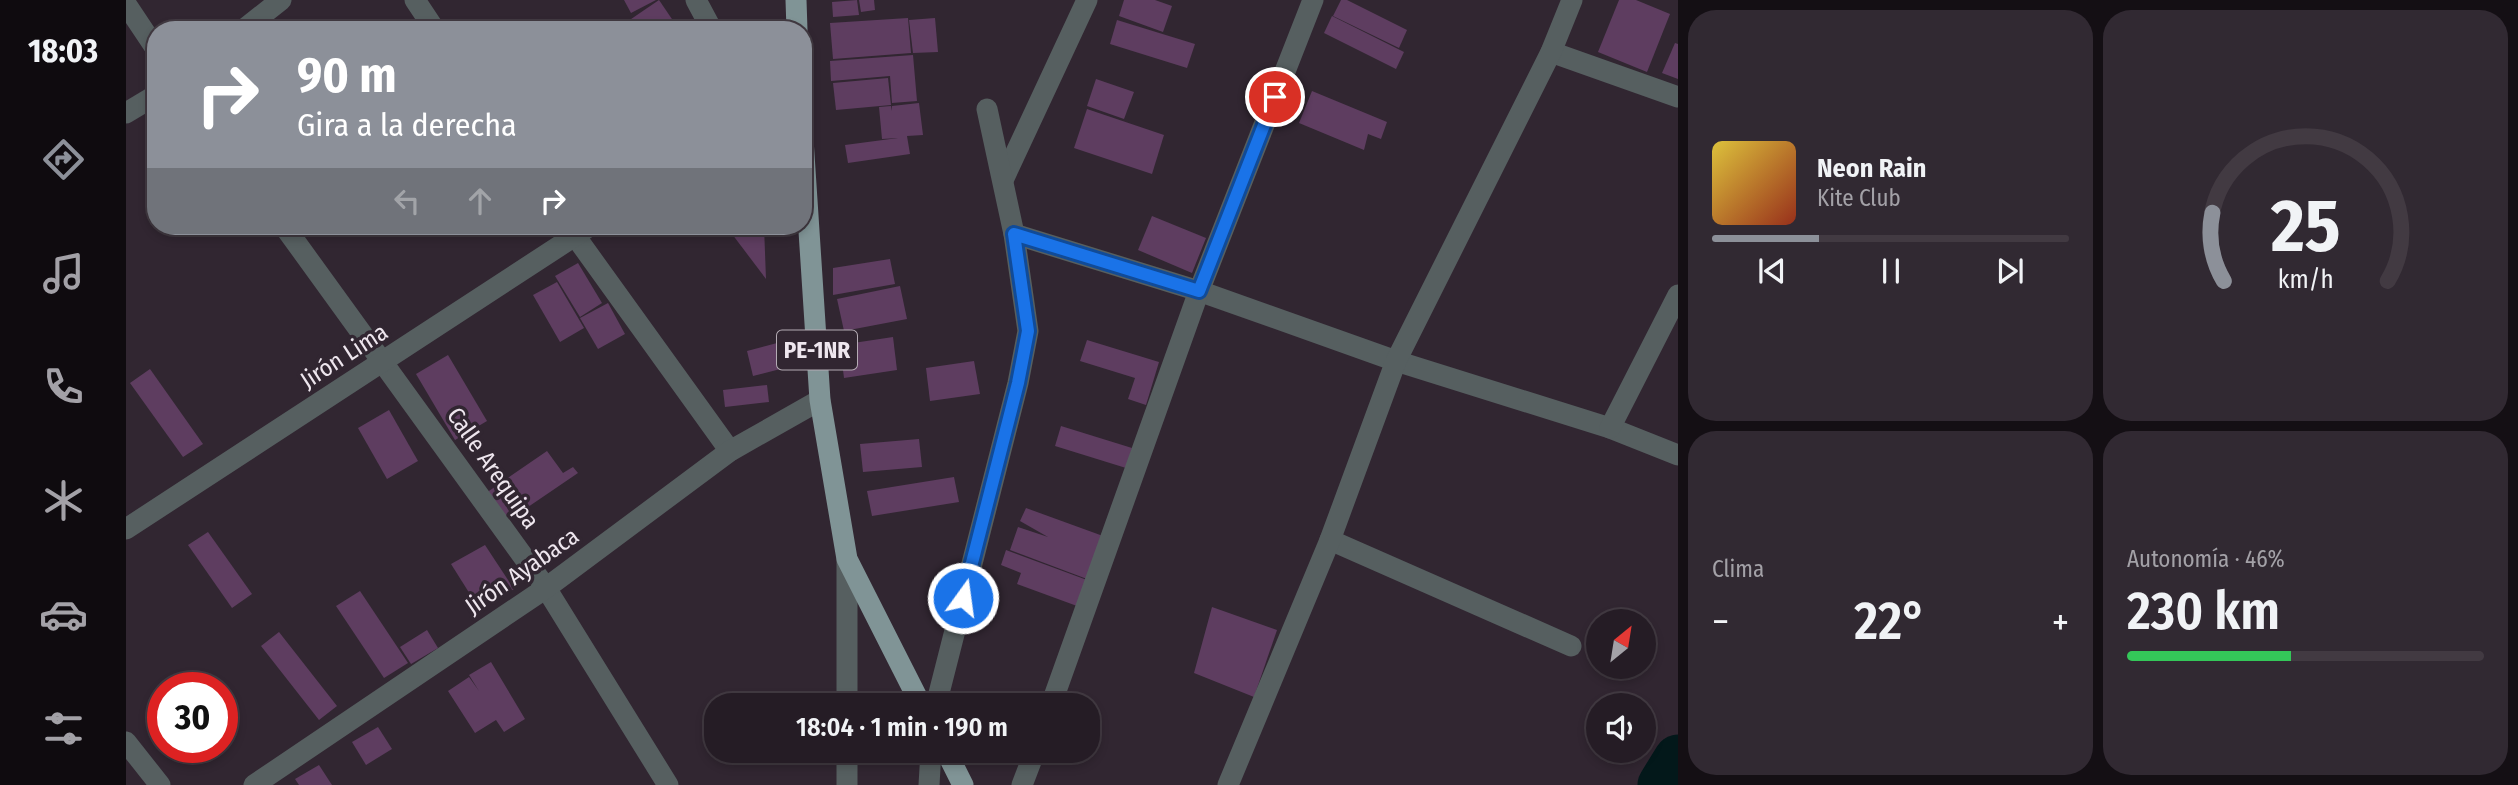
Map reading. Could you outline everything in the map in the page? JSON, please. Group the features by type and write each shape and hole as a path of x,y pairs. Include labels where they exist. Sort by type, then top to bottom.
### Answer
{"main road":[{"path":"796,0 797,21"},
{"name":"PE-1NR","path":"809,235 820,400 847,559 915,693"},
{"path":"952,763 963,785"}],"street":[{"path":"254,21 281,0"},
{"path":"415,0 429,21"},
{"path":"696,0 707,21"},
{"path":"1004,178 1087,0"},
{"path":"1055,693 1199,291 1313,0"},
{"path":"1228,785 1330,540 1396,361 1551,52 1572,0"},
{"path":"126,4 147,36"},
{"path":"1551,52 1678,97"},
{"path":"126,113 147,100"},
{"path":"939,693 1018,383 1028,331 1004,178 987,109"},
{"path":"1014,234 1199,291 1396,361 1610,428 1678,454"},
{"name":"Calle Arequipa","path":"292,235 546,588 668,785"},
{"name":"Jirón Lima","path":"126,528 385,361 568,235"},
{"path":"581,235 730,451"},
{"path":"1610,428 1678,295"},
{"name":"Jirón Ayabaca","path":"254,785 546,588 730,451 820,400"},
{"path":"1330,540 1571,646"},
{"path":"847,559 847,693"},
{"path":"126,742 160,785"},
{"path":"844,783 846,763"},
{"path":"929,785 930,763"},
{"path":"1023,785 1031,763"}],"building":[{"path":"624,0 656,0 631,13"},
{"path":"659,0 673,21 628,21"},
{"path":"857,0 859,15 833,17 832,2"},
{"path":"859,0 874,0 875,10 861,12"},
{"path":"1124,0 1155,0 1172,6 1163,32 1119,16"},
{"path":"1341,0 1347,0 1407,30 1399,48 1333,16"},
{"path":"1619,0 1636,0 1670,14 1647,72 1598,52"},
{"path":"1332,16 1404,52 1396,69 1324,33"},
{"path":"908,18 911,53 833,59 830,23"},
{"path":"935,18 938,52 913,53 909,20"},
{"path":"1117,20 1195,44 1187,68 1110,44"},
{"path":"1675,43 1678,44 1678,79 1662,73"},
{"path":"913,55 917,101 892,103 890,76 831,81 830,61"},
{"path":"888,78 891,105 836,110 833,83"},
{"path":"1096,79 1134,92 1124,119 1087,106"},
{"path":"1312,91 1387,122 1381,139 1368,134 1364,150 1299,123"},
{"path":"919,103 923,135 907,136 910,154 848,163 845,145 898,138 882,139 879,107 891,106 892,111 892,106"},
{"path":"1087,109 1164,135 1152,174 1074,148"},
{"path":"1152,216 1206,238 1192,273 1138,250"},
{"path":"733,235 764,235 766,279"},
{"path":"890,259 895,284 833,295 833,268"},
{"path":"578,263 602,303 580,317 555,276"},
{"path":"557,282 584,328 560,342 533,295"},
{"path":"900,286 907,319 844,331 837,299"},
{"path":"608,303 625,334 598,349 580,318"},
{"path":"893,337 897,370 844,378 840,345"},
{"path":"796,338 796,365 753,376 747,351"},
{"path":"1087,340 1159,362 1146,405 1128,399 1135,378 1080,361"},
{"path":"448,355 487,421 455,440 416,374"},
{"path":"974,361 980,394 930,401 926,368"},
{"path":"150,369 203,444 183,457 130,383"},
{"path":"767,385 769,402 725,407 723,390"},
{"path":"389,410 418,461 387,479 358,428"},
{"path":"1061,426 1132,448 1126,468 1055,446"},
{"path":"919,439 922,467 863,472 860,444"},
{"path":"547,451 563,473 573,467 578,473 506,522 486,493"},
{"path":"954,477 959,502 872,516 867,491"},
{"path":"1026,508 1103,536 1087,579 1010,550 1018,527 1048,537 1020,521"},
{"path":"208,532 252,594 232,608 188,545"},
{"path":"485,545 514,589 480,610 451,564"},
{"path":"1006,550 1087,580 1077,606 1017,584 1021,573 1001,565"},
{"path":"360,591 408,663 384,678 336,606"},
{"path":"1212,607 1277,630 1254,697 1194,673"},
{"path":"427,630 438,648 411,664 400,647"},
{"path":"279,632 337,706 319,720 261,646"},
{"path":"491,662 525,719 504,732 496,720 475,733 448,691 469,677 479,691 469,675"},
{"path":"378,727 392,749 366,765 352,742"},
{"path":"319,765 332,785 299,785 295,779"}],"waterway":[{"path":"1662,785 1678,759"}],"route":[{"path":"963,598 1018,383 1028,331 1014,234 1199,291 1275,97"}]}
